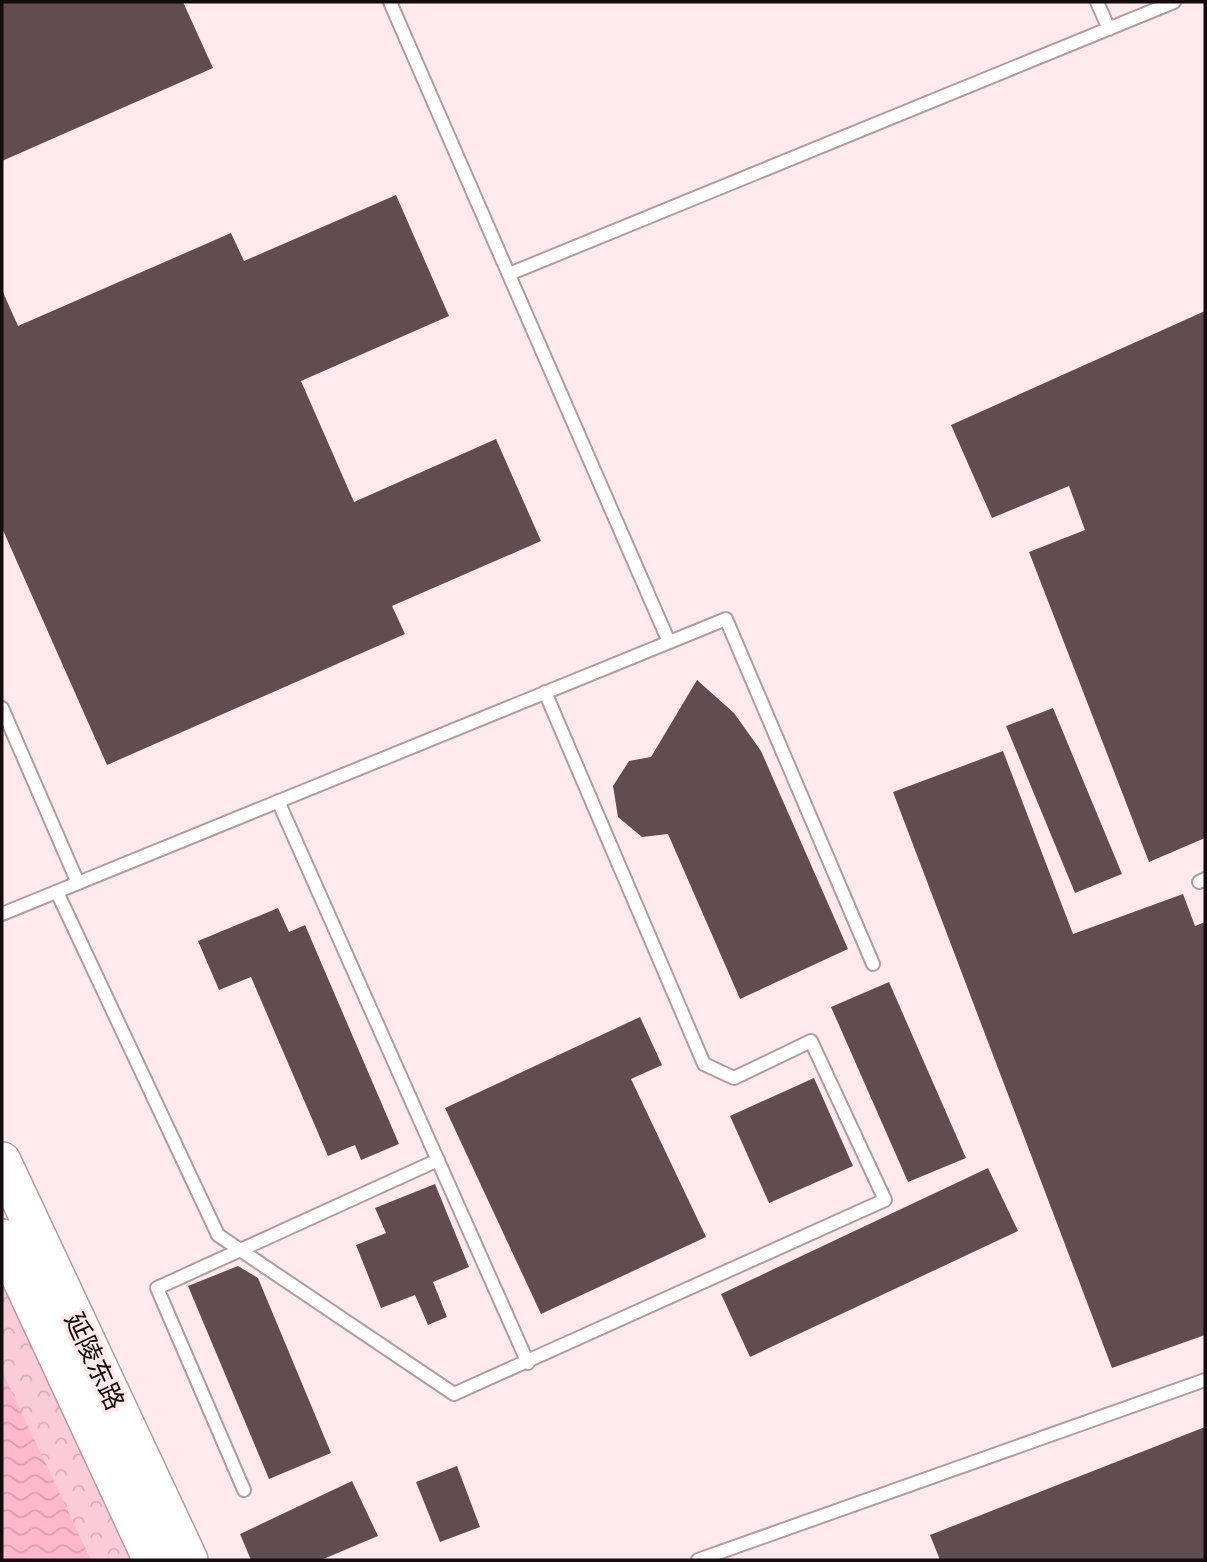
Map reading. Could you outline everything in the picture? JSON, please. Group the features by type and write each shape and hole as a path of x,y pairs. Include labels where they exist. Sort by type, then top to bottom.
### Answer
{"main road":[{"name":"延陵东路","path":"2,1161 189,1560"},
{"name":"延陵东路","path":"2,1238 152,1560"}],"lane":[{"path":"390,2 669,642"},
{"path":"1097,2 1108,29"},
{"path":"509,274 1174,2"},
{"path":"2,914 726,619 873,964"},
{"path":"57,892 218,1235 454,1394 528,1363 885,1200 811,1041 734,1078 705,1064 545,692"},
{"path":"2,708 78,883"},
{"path":"278,802 528,1363"},
{"path":"244,1490 157,1288 438,1160"},
{"path":"698,1560 1205,1380"}],"green space":[{"path":"2,1266 138,1560 56,1560 2,1441"}],"water":[{"path":"2,1371 91,1560 2,1560"}],"building":[{"path":"2,2 183,2 213,68 2,161"},
{"path":"396,195 449,316 301,381 354,502 496,439 541,541 392,606 405,634 107,765 2,528 2,290 18,326 231,233 244,261"},
{"path":"1205,311 1205,838 1149,862 1029,552 1085,530 1069,486 992,518 951,425"},
{"path":"697,680 734,713 761,751 848,949 740,999 668,834 642,837 618,817 613,786 629,761 651,757"},
{"path":"1053,708 1122,874 1075,893 1006,726"},
{"path":"1003,751 1073,934 1183,894 1195,926 1205,922 1205,1335 1112,1368 893,792"},
{"path":"278,908 289,932 305,925 399,1144 361,1160 355,1145 328,1156 251,977 219,990 198,941"},
{"path":"889,982 966,1158 908,1182 831,1007"},
{"path":"640,1017 662,1065 631,1079 706,1237 541,1314 445,1108"},
{"path":"814,1078 853,1166 769,1203 730,1116"},
{"path":"988,1168 1018,1231 750,1357 721,1294"},
{"path":"435,1184 469,1267 433,1282 447,1317 428,1325 415,1295 381,1308 356,1245 386,1233 375,1208"},
{"path":"238,1266 258,1278 331,1453 269,1479 188,1286"},
{"path":"1205,1427 1205,1560 940,1560 930,1535"},
{"path":"457,1466 480,1527 440,1542 416,1482"},
{"path":"352,1481 378,1536 321,1560 251,1560 240,1534"}]}
